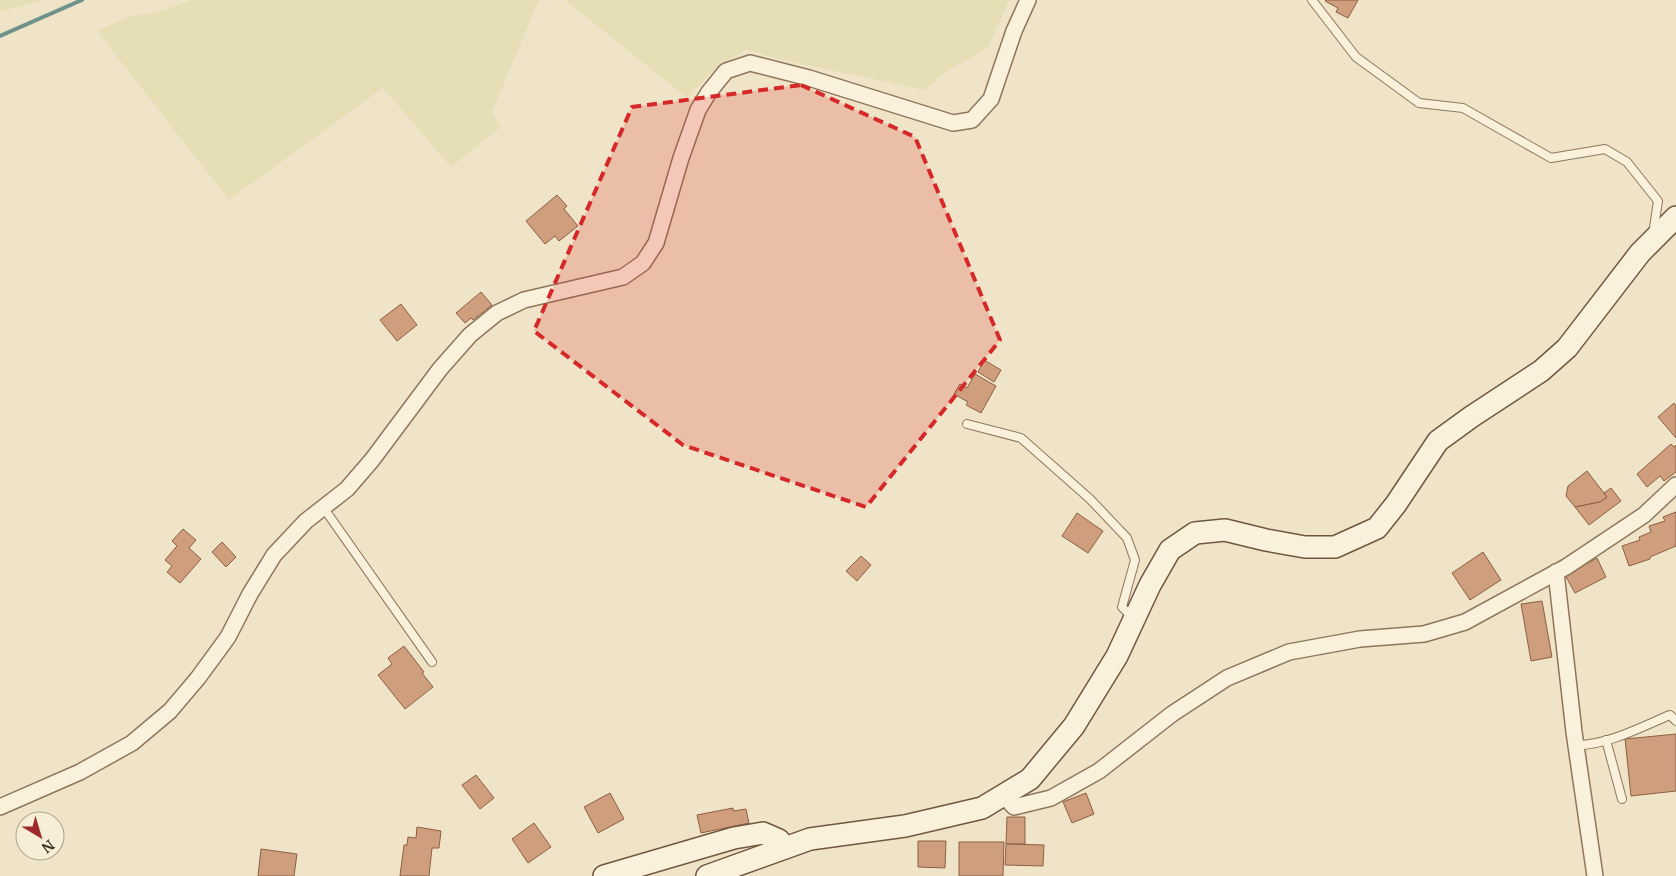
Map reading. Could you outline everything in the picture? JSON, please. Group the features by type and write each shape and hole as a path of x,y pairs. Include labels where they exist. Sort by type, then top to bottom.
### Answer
{"main road":[{"path":"707,876 810,839 905,826 982,808 1030,779 1074,726 1117,656 1150,585 1170,550 1195,533 1224,530 1305,547 1335,547 1378,528 1438,441 1541,371 1567,348 1640,253 1676,217"},
{"path":"604,876 734,838 763,833 779,840 783,848"}],"street":[{"path":"0,807 80,772 132,743 170,711 198,678 228,636 250,594 274,555 306,520 346,489 372,460 440,368 464,342 497,313 524,300 622,277 643,262 656,243 680,158 698,110 709,92 726,71 750,63 818,81 953,123 972,120 991,99 1014,31 1028,0"},
{"path":"1003,795 1014,807 1051,798 1099,771 1172,714 1227,678 1289,652 1360,639 1424,634 1465,622 1556,572 1644,515 1676,485"},
{"path":"1556,572 1576,745 1595,876"}],"lane":[{"path":"1312,0 1356,57 1419,103 1463,108 1551,158 1605,148 1627,162 1658,201 1653,240"},
{"path":"967,424 1021,438 1090,499 1127,538 1135,560 1122,607 1134,619"},
{"path":"323,507 432,662"},
{"path":"1576,745 1587,746 1606,740 1670,715 1676,721"},
{"path":"1606,740 1622,799"}],"highlighted area":[{"path":"801,85 915,137 1000,340 866,507 683,445 534,331 632,107"}],"shaded area":[{"path":"0,0 42,0 0,12"},
{"path":"192,0 539,0 492,112 501,127 451,167 383,88 229,200 97,31 130,16 155,13"},
{"path":"565,0 1009,0 988,48 946,72 924,90 774,58 746,49 713,71 687,98"}],"building":[{"path":"1326,0 1358,0 1348,18 1336,12 1338,8"},
{"path":"557,195 567,206 564,209 578,226 559,241 555,236 545,244 526,221"},
{"path":"481,292 492,305 473,320 471,318 465,323 456,313"},
{"path":"401,304 417,325 397,341 380,320"},
{"path":"984,360 1001,370 994,382 978,372"},
{"path":"975,374 996,386 981,413 966,405 968,402 954,394 960,384 967,388"},
{"path":"1674,403 1676,406 1676,438 1658,417"},
{"path":"1671,444 1674,447 1676,445 1676,472 1664,481 1660,476 1647,487 1637,474"},
{"path":"1587,471 1607,497 1600,502 1575,507 1566,496 1568,486"},
{"path":"1611,488 1621,501 1589,525 1575,507 1600,502 1607,497 1604,493"},
{"path":"1676,512 1676,546 1650,557 1650,559 1629,566 1622,546 1640,540 1639,537 1651,532 1649,526 1665,521 1663,517"},
{"path":"1077,513 1103,531 1088,553 1062,536"},
{"path":"183,529 196,540 189,548 201,559 180,583 167,572 172,566 165,560 177,546 172,541"},
{"path":"222,542 236,557 226,567 212,552"},
{"path":"1483,552 1501,580 1470,600 1452,573"},
{"path":"861,556 871,565 857,581 846,571"},
{"path":"1597,558 1606,577 1575,593 1565,575"},
{"path":"1542,601 1552,657 1531,661 1521,604"},
{"path":"404,646 433,687 405,709 378,675 392,664 388,658"},
{"path":"1676,734 1676,791 1631,796 1625,739"},
{"path":"476,775 494,798 480,809 462,785"},
{"path":"610,793 624,819 598,833 584,807"},
{"path":"1086,793 1094,814 1072,823 1063,802"},
{"path":"733,808 733,811 746,809 749,823 701,833 697,815"},
{"path":"1007,817 1025,817 1025,844 1006,844"},
{"path":"534,823 551,847 528,863 512,839"},
{"path":"417,827 441,831 439,848 432,848 429,876 400,876 404,845 407,845 408,837 416,838"},
{"path":"918,841 946,841 945,868 918,867"},
{"path":"959,842 1004,842 1003,876 959,876"},
{"path":"1006,844 1044,845 1043,866 1005,865"},
{"path":"261,849 297,854 294,876 258,876"}],"waterway":[{"path":"0,36 82,0"}]}
